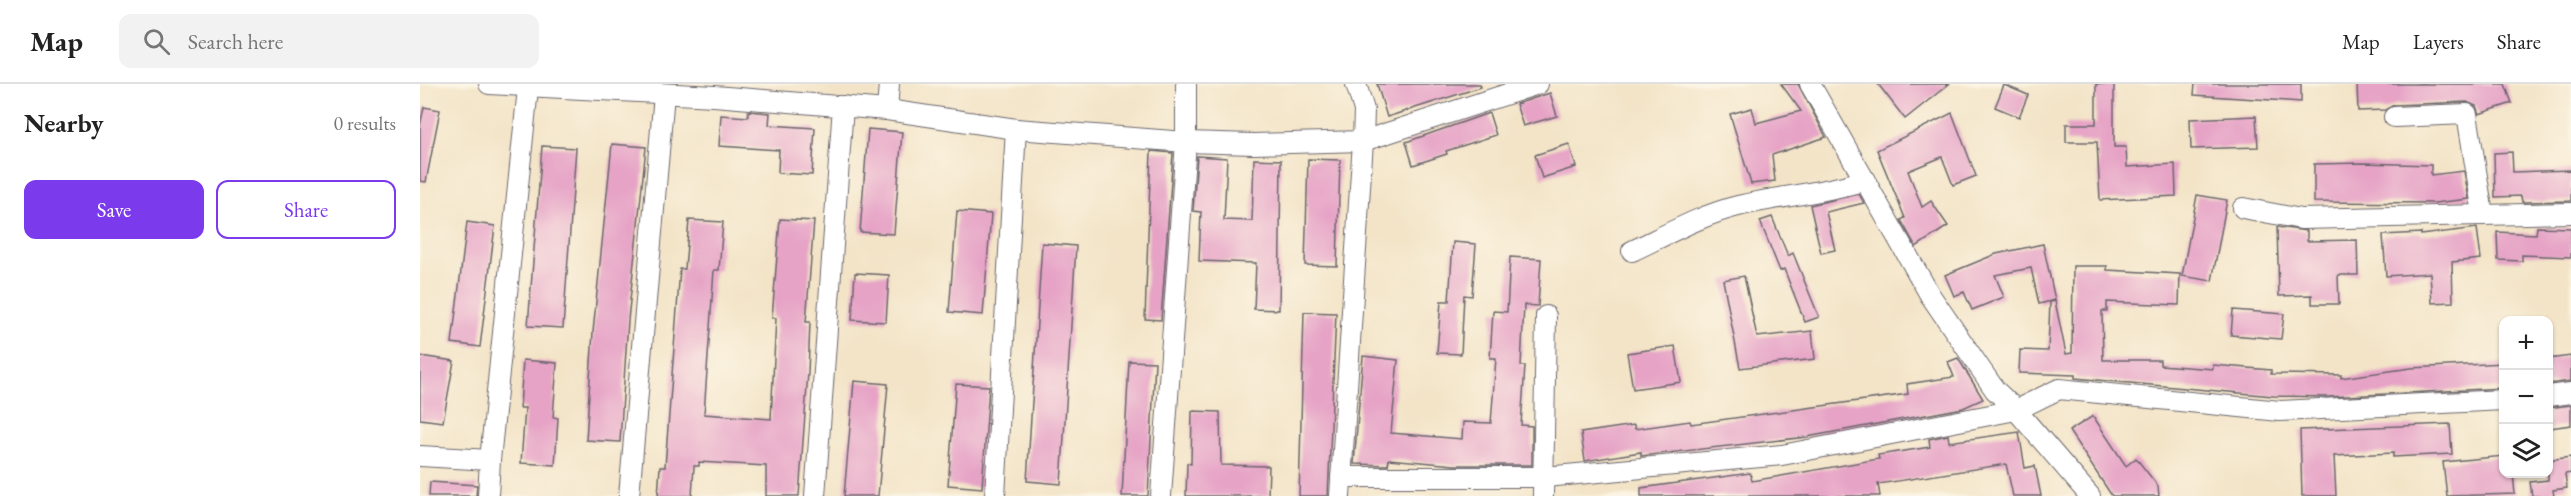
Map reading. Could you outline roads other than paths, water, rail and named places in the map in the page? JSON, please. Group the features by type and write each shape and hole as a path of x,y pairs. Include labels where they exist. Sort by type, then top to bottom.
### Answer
{"street":[{"path":"489,84 664,94 715,90 887,110 1016,129 1186,142 1254,144 1363,141 1538,84"},
{"path":"887,110 889,84"},
{"path":"1161,496 1186,142 1186,84"},
{"path":"1356,84 1364,110 1363,141 1341,486 1544,487 1782,455 2016,410 2060,389 2280,411 2499,400"},
{"path":"1810,84 1930,295 1995,390 2016,410 2090,496"},
{"path":"488,496 490,460 539,86"},
{"path":"629,496 664,94"},
{"path":"815,496 843,106"},
{"path":"2394,117 2467,114 2483,214"},
{"path":"995,496 1016,129"},
{"path":"1632,251 1684,226 1736,206 1838,189 1866,180"},
{"path":"2243,208 2301,219 2571,213"},
{"path":"1544,487 1546,316"},
{"path":"2553,395 2571,393"},
{"path":"420,456 490,460"}]}
